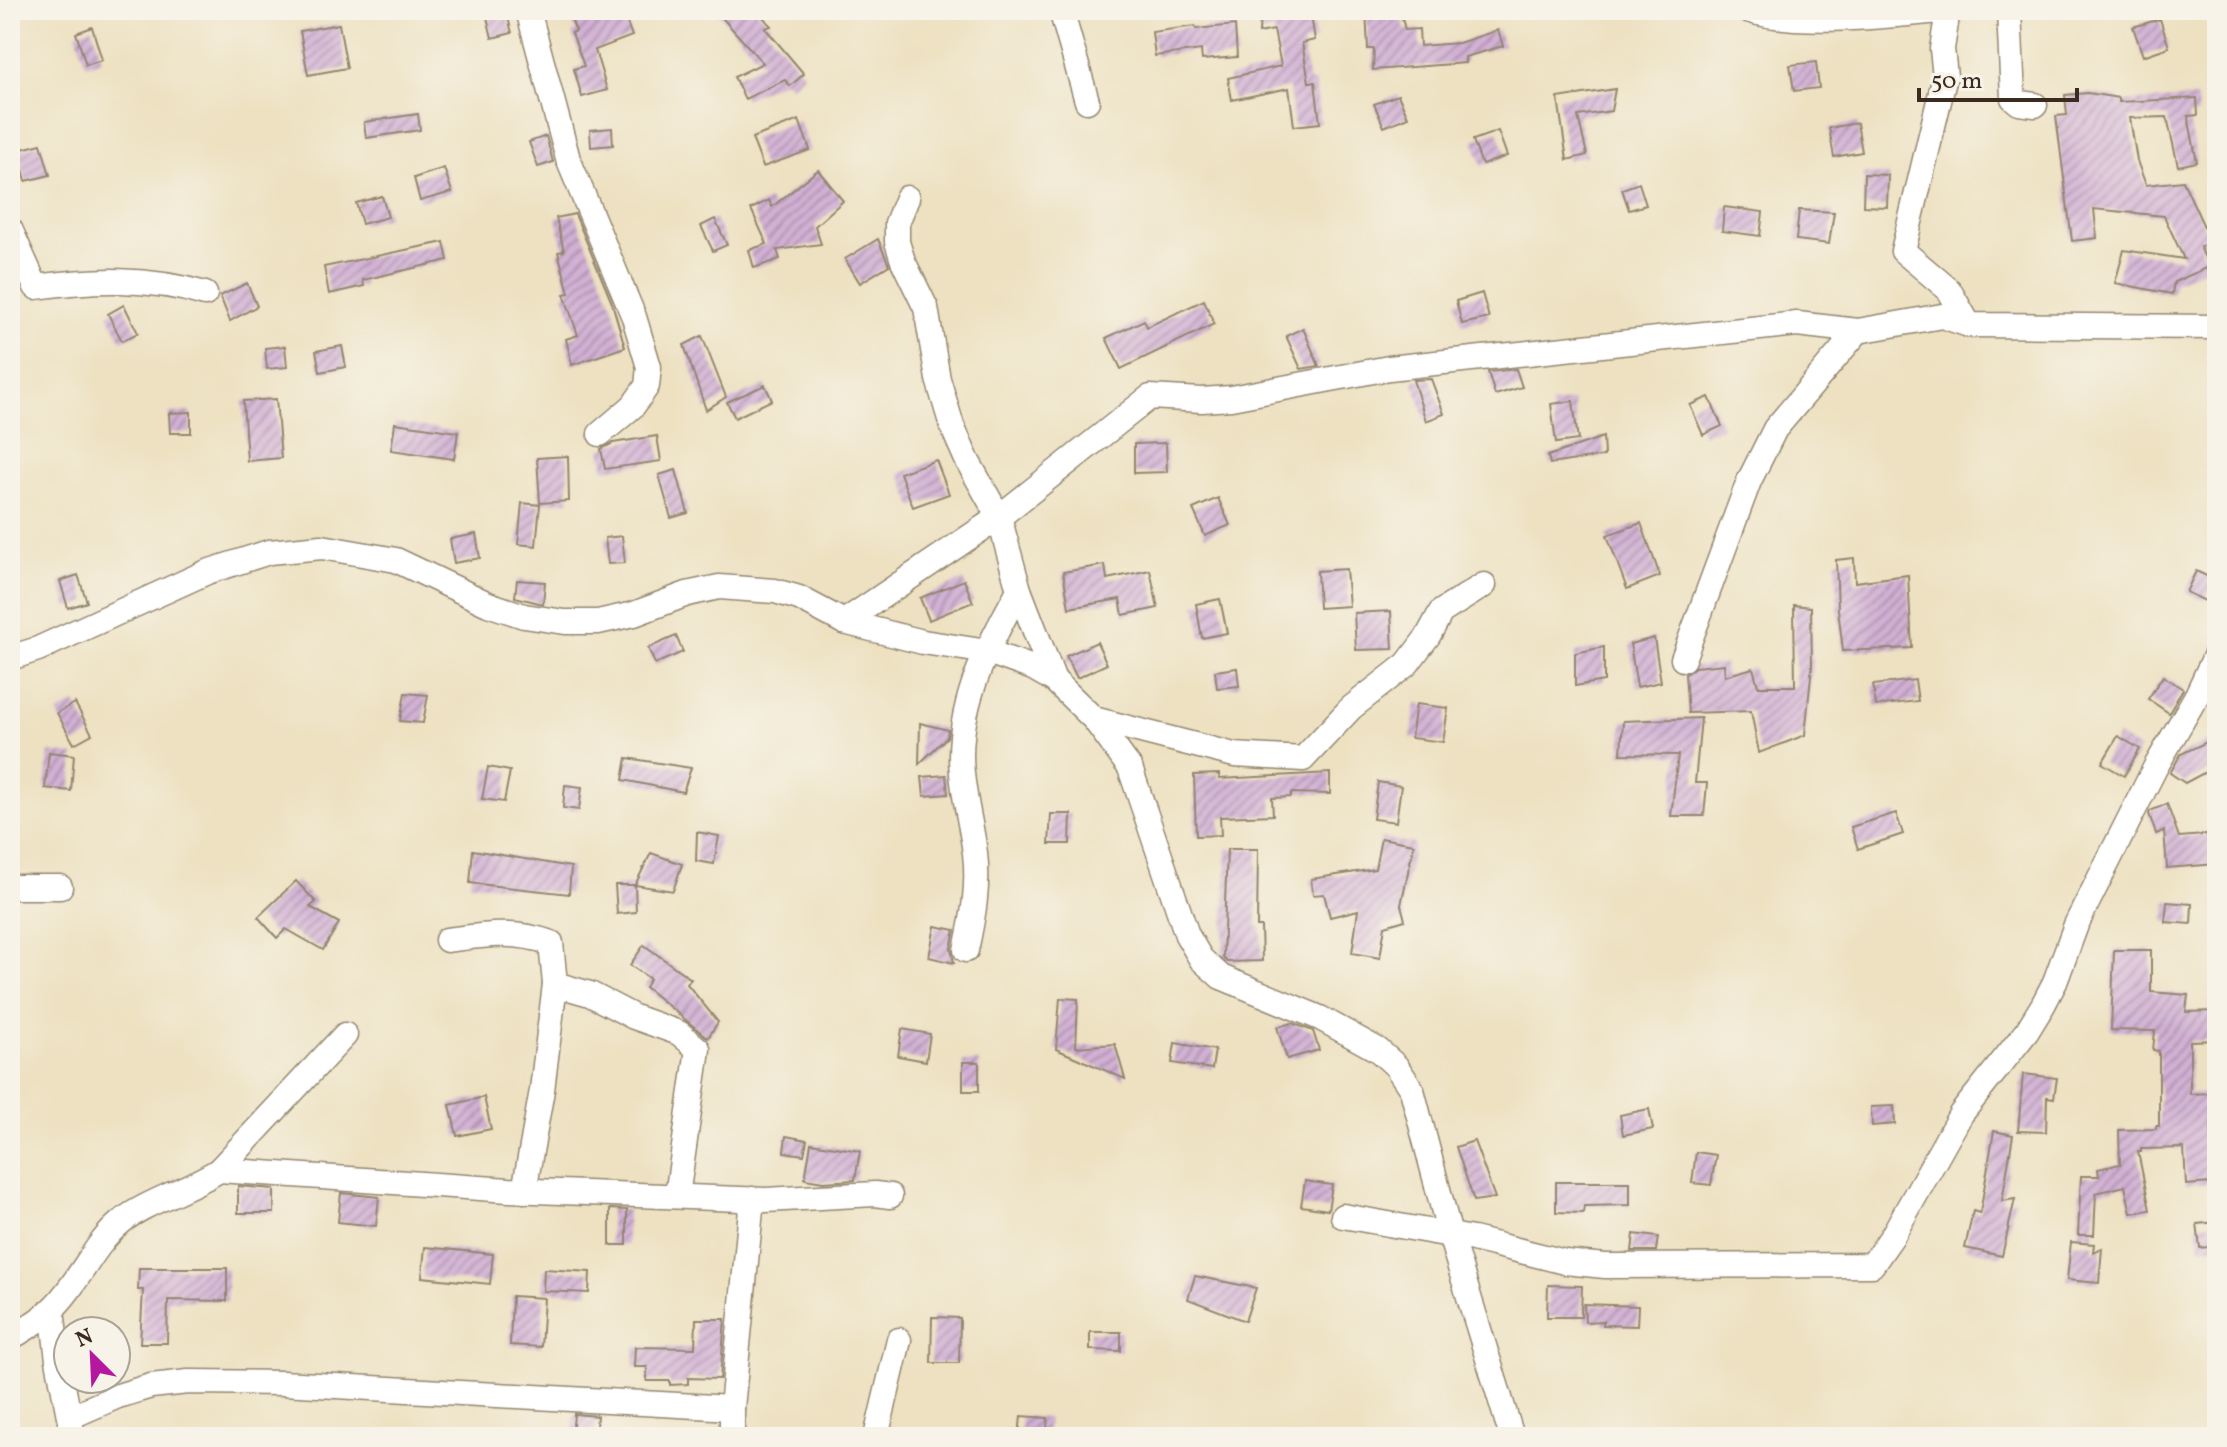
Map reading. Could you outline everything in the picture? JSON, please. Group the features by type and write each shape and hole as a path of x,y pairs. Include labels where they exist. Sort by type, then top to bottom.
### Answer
{"street":[{"path":"528,10 568,159 634,317 649,367 647,386 633,406 600,434"},
{"path":"1061,10 1087,101"},
{"path":"1747,10 1797,18 1949,10 1942,49 1945,76 1903,251 1949,290 1969,325"},
{"path":"2009,10 2013,98 2019,103 2035,105"},
{"path":"1888,15 1914,27 1942,49"},
{"path":"907,198 897,223 900,252 926,308 938,379 952,426 999,517 1019,590 1054,680"},
{"path":"10,229 36,287 89,280 138,280 205,294"},
{"path":"844,622 999,517 1150,397 1231,398 1389,368 1797,324 1858,331 1942,316 1969,325 2217,327"},
{"path":"1683,659 1749,481 1775,429 1858,331"},
{"path":"10,658 38,649 207,572 269,552 322,547 396,560 488,604 524,616 565,622 598,622 634,614 698,591 747,587 799,598 844,622 923,642 988,652 1033,668 1054,680 1094,719 1130,768 1187,935 1201,959 1221,977 1320,1018 1378,1050 1396,1066 1412,1090 1450,1235 1512,1437"},
{"path":"1094,719 1234,755 1303,759 1351,708 1407,664 1441,612 1484,585"},
{"path":"966,950 977,883 973,833 962,777 961,752 968,702 974,680 1019,590"},
{"path":"1343,1216 1450,1235 1565,1262 1629,1268 1872,1265 1893,1235 1961,1114 2027,1031 2043,1005 2076,925 2155,768 2216,657"},
{"path":"10,887 60,887"},
{"path":"447,940 504,933 533,936 551,943 555,984 542,1090 524,1191"},
{"path":"555,984 590,994 634,1017 679,1033 698,1049 677,1196"},
{"path":"10,1338 52,1309 121,1222 219,1170 345,1035"},
{"path":"219,1170 524,1191 775,1200 875,1194 890,1196"},
{"path":"732,1437 732,1408 752,1199"},
{"path":"52,1309 58,1360 72,1427 118,1396 151,1386 188,1382 296,1384 732,1408"},
{"path":"876,1437 899,1340"}],"building":[{"path":"506,10 512,33 492,38 486,13"},
{"path":"622,10 632,36 595,50 607,90 582,97 574,69 584,66 572,33 576,31 571,19 590,12 593,20"},
{"path":"715,10 757,10 771,26 765,28 804,74 790,86 785,80 745,99 734,77 763,63"},
{"path":"1310,10 1315,40 1302,43 1309,82 1315,82 1320,123 1294,126 1289,88 1232,100 1228,78 1281,66 1274,30 1259,33 1260,13"},
{"path":"1366,10 1400,10 1405,30 1419,29 1420,46 1459,43 1498,30 1503,46 1465,57 1465,63 1373,70 1374,49 1368,49"},
{"path":"2160,19 2169,47 2143,56 2133,27"},
{"path":"339,24 347,68 308,75 300,31"},
{"path":"1235,25 1237,57 1202,60 1201,50 1155,56 1152,32"},
{"path":"92,27 102,60 86,65 76,33"},
{"path":"1816,62 1819,88 1794,91 1790,65"},
{"path":"1615,89 1611,111 1578,116 1587,155 1567,160 1558,98"},
{"path":"2088,93 2119,98 2119,102 2197,98 2198,115 2188,116 2197,162 2178,166 2167,117 2130,118 2137,161 2146,185 2183,181 2211,242 2200,247 2207,262 2216,264 2174,282 2172,294 2115,283 2124,250 2184,259 2164,216 2094,209 2097,238 2072,241 2056,116 2067,115 2065,95"},
{"path":"1398,95 1408,117 1384,127 1374,104"},
{"path":"418,114 420,130 366,138 364,122"},
{"path":"799,120 810,150 763,167 752,138"},
{"path":"1857,123 1862,152 1834,157 1829,128"},
{"path":"612,128 613,145 591,147 590,130"},
{"path":"1498,131 1507,156 1482,165 1473,140"},
{"path":"546,136 553,162 538,167 529,142"},
{"path":"41,144 50,175 26,181 18,150"},
{"path":"444,168 452,192 420,201 414,178"},
{"path":"818,170 843,201 815,226 821,244 777,250 780,259 754,268 749,250 767,244 751,209 769,200 772,207"},
{"path":"1864,174 1888,175 1887,207 1863,206"},
{"path":"1639,183 1646,205 1629,210 1622,189"},
{"path":"382,196 388,217 362,224 356,203"},
{"path":"1724,207 1763,212 1760,236 1722,231"},
{"path":"1799,210 1834,212 1829,244 1796,240"},
{"path":"575,214 612,303 625,347 572,365 566,339 578,335 564,294 569,293 558,252 564,251 556,218"},
{"path":"715,219 727,245 713,251 701,226"},
{"path":"878,239 889,265 860,283 845,259"},
{"path":"444,242 448,260 363,280 364,286 329,294 324,267"},
{"path":"247,283 257,306 230,321 220,296"},
{"path":"1482,293 1489,318 1462,324 1456,301"},
{"path":"1204,300 1214,324 1121,369 1106,338 1144,320 1147,327"},
{"path":"124,305 138,333 122,341 108,314"},
{"path":"1303,328 1319,366 1301,369 1286,336"},
{"path":"702,336 726,397 706,410 684,345"},
{"path":"285,346 287,367 267,369 265,348"},
{"path":"342,346 346,367 320,372 316,351"},
{"path":"1516,369 1522,387 1495,395 1488,372"},
{"path":"1431,379 1444,414 1426,421 1413,380"},
{"path":"765,385 772,400 735,418 727,402"},
{"path":"1709,397 1722,426 1703,435 1690,405"},
{"path":"276,399 281,458 247,461 243,401"},
{"path":"1573,401 1578,440 1556,443 1551,404"},
{"path":"191,412 191,433 170,433 169,413"},
{"path":"395,423 458,432 454,459 391,450"},
{"path":"657,436 661,461 605,469 601,449 613,443"},
{"path":"1603,437 1604,456 1550,464 1548,456"},
{"path":"1166,443 1167,472 1134,473 1134,444"},
{"path":"568,456 569,501 540,503 537,458"},
{"path":"936,460 949,494 913,507 900,473"},
{"path":"676,470 688,513 671,518 659,475"},
{"path":"1218,498 1230,525 1205,536 1193,509"},
{"path":"522,503 540,505 536,546 518,544"},
{"path":"1641,523 1660,576 1627,589 1607,535"},
{"path":"476,534 480,558 454,563 450,539"},
{"path":"622,536 625,563 608,564 605,538"},
{"path":"1854,558 1855,582 1908,575 1912,648 1843,651 1836,560"},
{"path":"1105,565 1107,579 1150,570 1158,608 1123,615 1120,599 1069,608 1063,572"},
{"path":"1346,569 1349,606 1319,608 1317,571"},
{"path":"2196,571 2215,580 2205,601 2186,592"},
{"path":"78,575 87,602 68,608 60,581"},
{"path":"517,580 545,582 543,604 515,597"},
{"path":"964,580 973,602 929,620 920,598"},
{"path":"1220,599 1227,633 1202,638 1196,604"},
{"path":"1794,605 1811,607 1812,666 1805,735 1759,753 1751,711 1688,713 1685,674 1695,667 1724,664 1725,676 1753,668 1758,686 1795,686"},
{"path":"1391,611 1393,649 1356,650 1354,613"},
{"path":"676,636 683,652 655,664 648,648"},
{"path":"1654,638 1661,682 1637,687 1630,644"},
{"path":"1097,642 1107,664 1077,678 1066,656"},
{"path":"1604,647 1604,681 1575,686 1575,653"},
{"path":"1237,668 1239,686 1217,688 1215,671"},
{"path":"2163,676 2183,689 2169,713 2148,699"},
{"path":"1915,680 1918,701 1876,706 1873,685"},
{"path":"405,693 428,695 423,723 400,721"},
{"path":"75,703 92,734 74,744 57,713"},
{"path":"1416,704 1448,708 1443,742 1411,738"},
{"path":"1701,718 1695,783 1707,783 1704,816 1671,816 1678,755 1621,754 1623,721"},
{"path":"920,723 948,730 947,737 919,764"},
{"path":"2118,736 2140,749 2124,776 2102,763"},
{"path":"2217,737 2217,766 2185,783 2170,773 2181,754"},
{"path":"49,752 74,755 71,791 45,788"},
{"path":"627,758 691,768 683,792 623,780"},
{"path":"488,767 510,771 504,802 482,799"},
{"path":"1330,773 1330,794 1291,793 1291,797 1272,798 1273,815 1220,817 1221,835 1196,836 1194,775 1219,774 1219,779"},
{"path":"946,775 948,794 924,796 922,777"},
{"path":"1378,782 1401,786 1396,822 1373,819"},
{"path":"565,785 582,787 579,810 563,808"},
{"path":"2167,804 2179,837 2217,834 2217,864 2167,868 2164,831 2156,834 2149,814"},
{"path":"1896,813 1903,834 1858,849 1851,827"},
{"path":"1051,814 1071,814 1070,844 1049,844"},
{"path":"697,832 719,836 714,864 696,861"},
{"path":"1381,838 1414,844 1401,905 1405,920 1385,926 1380,958 1352,953 1358,910 1330,917 1324,894 1313,895 1311,879 1375,869"},
{"path":"1227,849 1258,849 1257,927 1261,927 1262,961 1227,962 1223,958"},
{"path":"473,850 571,867 569,894 470,883"},
{"path":"651,853 682,864 673,891 635,885"},
{"path":"296,881 316,902 310,907 339,923 323,950 286,929 277,938 258,917"},
{"path":"615,885 635,885 636,912 617,914"},
{"path":"2167,902 2192,904 2191,924 2165,922"},
{"path":"935,926 955,930 951,948 954,963 929,957"},
{"path":"644,945 691,979 687,984 718,1022 708,1038 645,987 650,979 630,965"},
{"path":"2114,950 2151,950 2151,992 2188,995 2186,1012 2217,1011 2217,1040 2190,1041 2190,1094 2212,1093 2211,1183 2186,1185 2184,1148 2141,1149 2138,1152 2150,1210 2131,1213 2125,1186 2096,1193 2094,1235 2078,1235 2081,1176 2099,1176 2098,1169 2120,1164 2119,1130 2156,1129 2159,1126 2159,1051 2153,1050 2155,1031 2111,1030"},
{"path":"1060,998 1078,999 1076,1047 1115,1044 1125,1079 1056,1049"},
{"path":"1292,1023 1313,1031 1319,1050 1287,1059 1277,1027"},
{"path":"902,1029 930,1034 926,1061 898,1056"},
{"path":"1175,1043 1215,1050 1212,1069 1172,1063"},
{"path":"963,1062 979,1062 979,1091 963,1091"},
{"path":"2023,1074 2057,1078 2054,1098 2047,1097 2046,1132 2018,1131"},
{"path":"484,1097 491,1129 457,1136 450,1105"},
{"path":"1894,1106 1895,1124 1872,1126 1871,1107"},
{"path":"1649,1109 1653,1129 1623,1135 1620,1115"},
{"path":"1994,1131 2013,1135 2002,1201 2015,1199 2002,1256 1965,1248 1973,1211 1980,1213"},
{"path":"786,1136 807,1140 804,1155 784,1152"},
{"path":"1474,1141 1495,1198 1474,1201 1456,1147"},
{"path":"811,1143 860,1151 855,1180 823,1182 805,1179"},
{"path":"1696,1152 1716,1155 1711,1185 1692,1183"},
{"path":"1305,1181 1332,1185 1328,1210 1301,1206"},
{"path":"1556,1182 1630,1182 1630,1205 1584,1206 1583,1213 1556,1212"},
{"path":"238,1186 274,1189 274,1213 238,1213"},
{"path":"341,1193 379,1197 376,1226 338,1222"},
{"path":"610,1209 627,1210 627,1245 610,1245"},
{"path":"2217,1222 2217,1246 2200,1248 2197,1224"},
{"path":"1634,1234 1658,1237 1656,1251 1632,1251"},
{"path":"2071,1242 2094,1244 2093,1252 2102,1248 2099,1283 2067,1280"},
{"path":"425,1247 493,1254 490,1284 422,1277"},
{"path":"139,1268 227,1268 227,1301 168,1300 167,1343 140,1343 143,1290 138,1290"},
{"path":"544,1269 590,1272 589,1293 543,1291"},
{"path":"1195,1276 1256,1288 1245,1321 1188,1299"},
{"path":"1548,1285 1582,1286 1581,1317 1547,1317"},
{"path":"512,1296 544,1298 541,1347 510,1345"},
{"path":"1584,1304 1638,1306 1637,1326 1603,1325 1604,1321 1585,1322"},
{"path":"932,1317 960,1318 959,1363 931,1363"},
{"path":"696,1319 725,1319 720,1379 688,1378 688,1384 670,1385 670,1381 647,1381 647,1367 634,1367 635,1347 695,1348"},
{"path":"1090,1332 1121,1332 1121,1351 1090,1350"},
{"path":"574,1414 597,1416 595,1437 572,1437"},
{"path":"1021,1416 1048,1418 1046,1437 1019,1437"}]}
